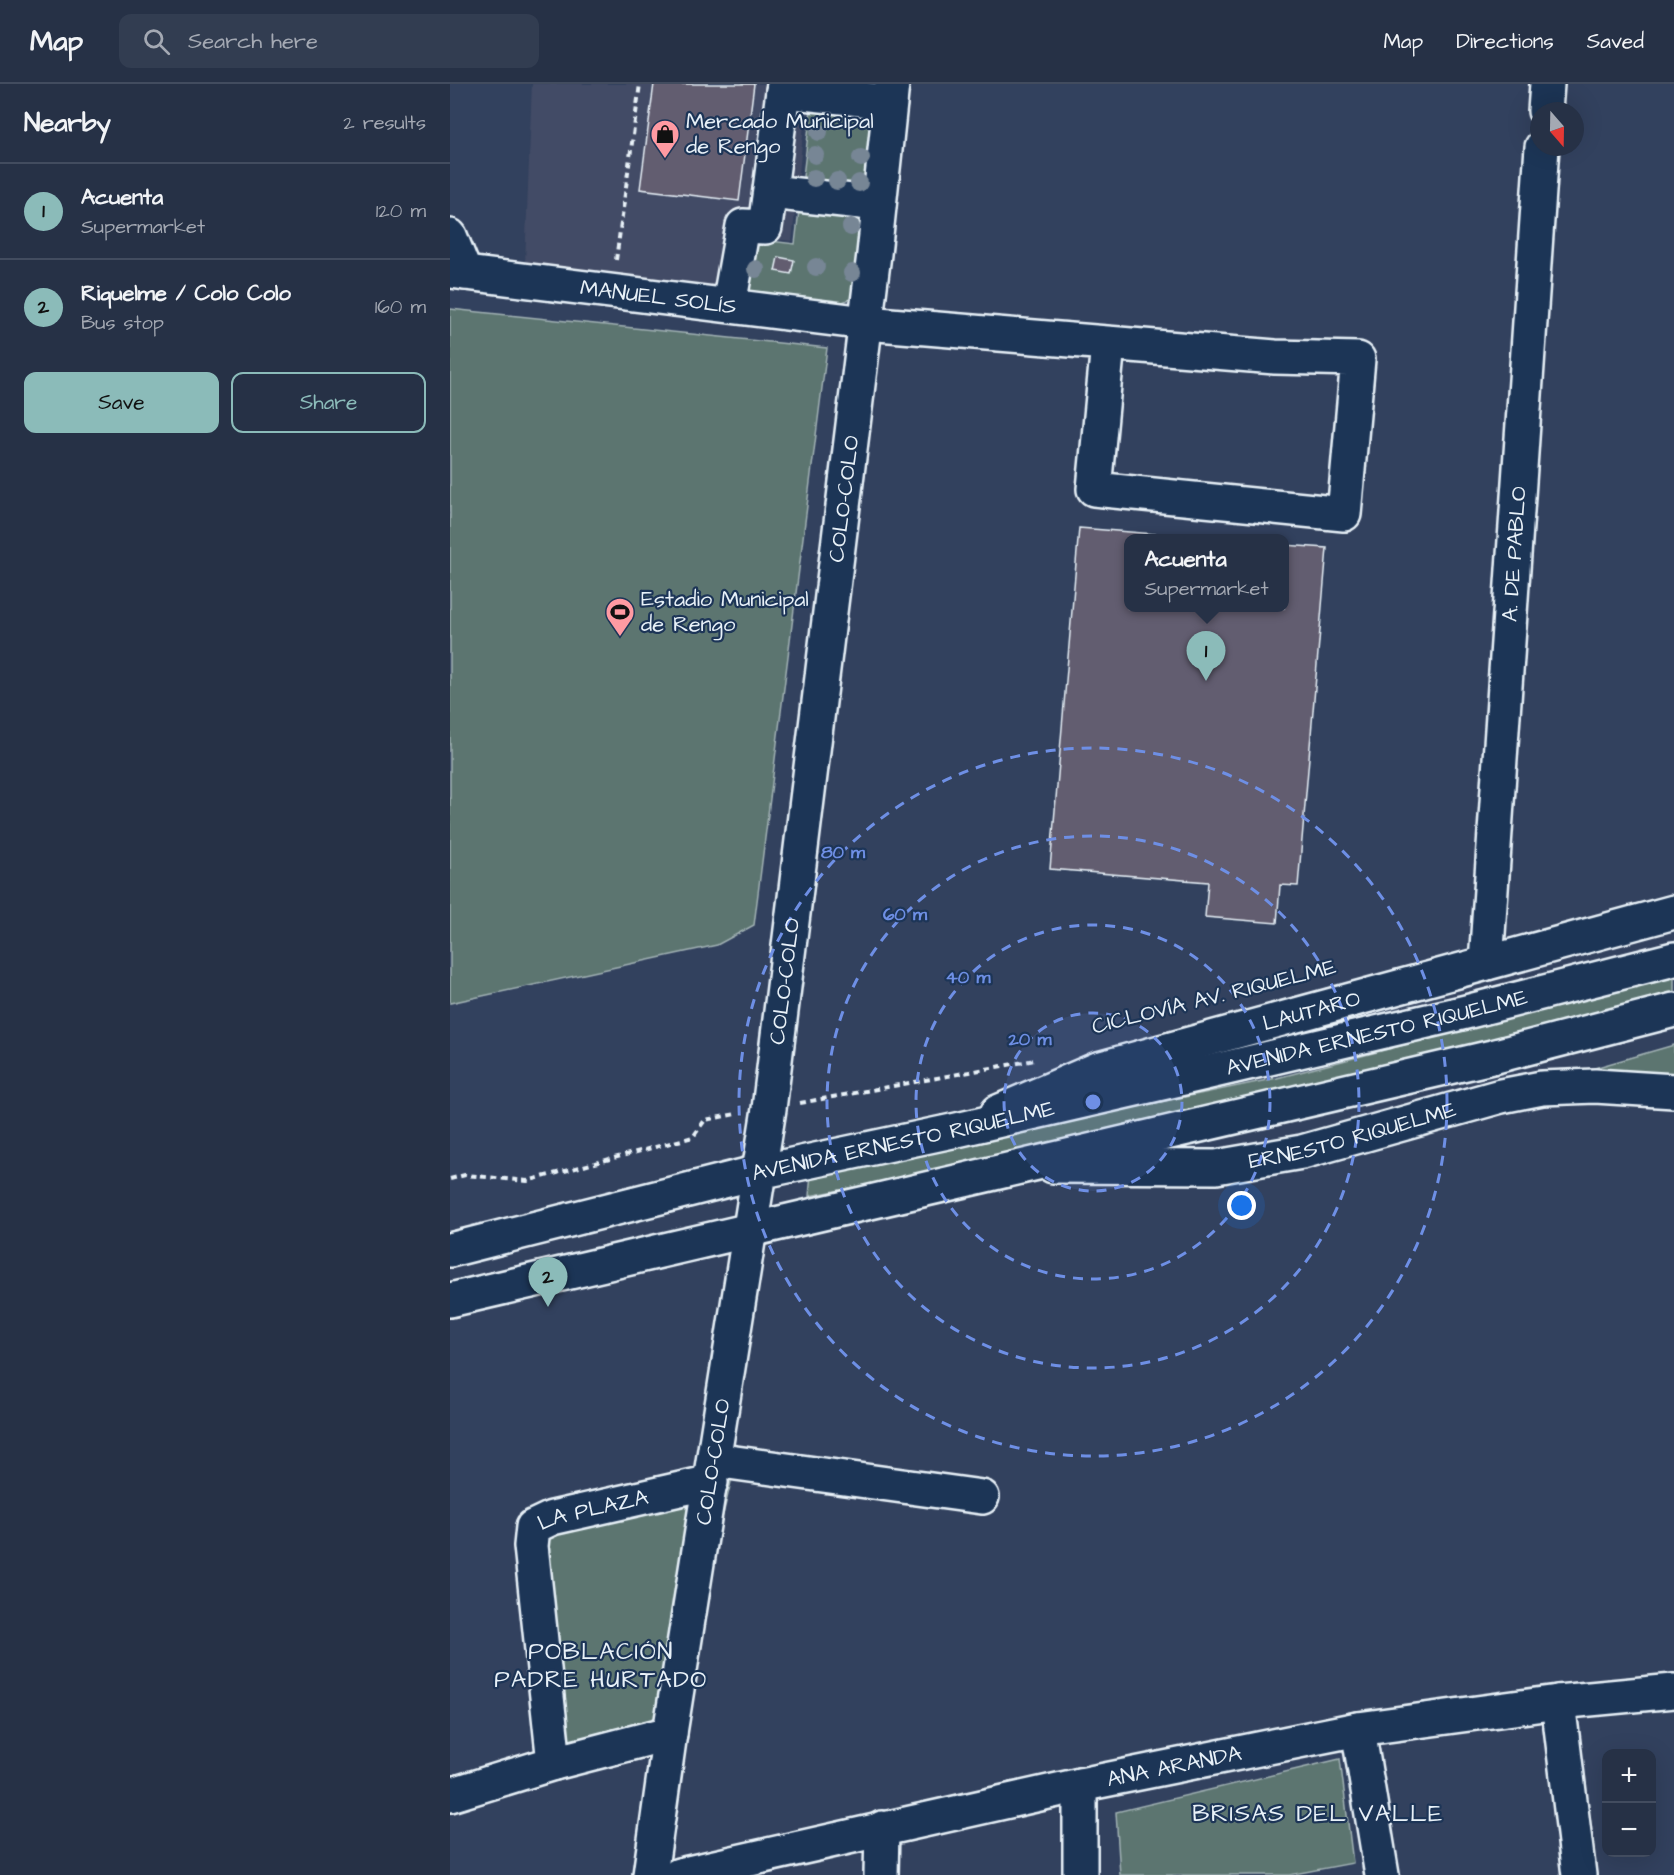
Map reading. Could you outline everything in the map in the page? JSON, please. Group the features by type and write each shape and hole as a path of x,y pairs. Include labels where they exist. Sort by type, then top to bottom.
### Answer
{"street":[{"path":"1546,102 1547,84"},
{"path":"729,305 743,225 765,227 784,88 891,93"},
{"name":"COLO-COLO","path":"650,1875 670,1733 769,1109 866,323 891,93"},
{"name":"A. DE PABLO","path":"1486,963 1541,156"},
{"path":"770,192 879,204"},
{"path":"450,236 458,272"},
{"name":"MANUEL SOLÍS","path":"458,272 866,323 1275,357 1358,359 1344,514 1094,489 1108,344"},
{"name":"LAUTARO","path":"957,1130 1098,1069 1674,912"},
{"name":"AVENIDA ERNESTO RIQUELME","path":"450,1250 759,1172 957,1130 1466,1012 1674,959"},
{"path":"450,1300 1492,1057 1674,1010"},
{"name":"ERNESTO RIQUELME","path":"1028,1166 1216,1167 1302,1152 1501,1096 1542,1088 1595,1086 1674,1091"},
{"name":"LA PLAZA","path":"554,1763 531,1546 533,1527 552,1518 712,1471 982,1497"},
{"name":"ANA ARANDA","path":"679,1875 1080,1785 1358,1729 1558,1702 1674,1691"},
{"path":"1558,1702 1579,1875"},
{"path":"1358,1729 1383,1875"},
{"path":"450,1795 554,1763 670,1733"},
{"path":"1080,1785 1080,1875"},
{"path":"881,1875 882,1828"}],"path":[{"path":"611,291 640,84"},
{"path":"450,1179 465,1175 527,1181 693,1137 705,1120 1044,1058"}],"shaded area":[{"name":"Mercado Municipal de Rengo","path":"532,84 808,84 792,241 731,235 722,290 525,266"}],"green space":[{"path":"814,84 881,84 859,295 831,307 737,296 744,238 795,244"},
{"name":"Estadio Municipal de Rengo","path":"450,309 827,348 754,925 717,945 450,1003"},
{"path":"1674,975 1674,994 1459,1053 1083,1144 809,1196 811,1174 1277,1078"},
{"path":"1674,1045 1674,1077 1577,1073"},
{"path":"731,1482 671,1726 563,1755 542,1532"},
{"path":"1340,1759 1353,1863 1289,1875 1120,1875 1116,1812"}],"building":[{"path":"654,84 754,84 739,201 640,189"},
{"path":"778,257 794,260 791,274 775,271"},
{"path":"1079,528 1155,534 1124,534 1124,612 1289,612 1289,545 1327,548 1298,886 1280,885 1277,923 1205,917 1208,882 1050,869"}],"place":[{"name":"Mercado Municipal de Rengo","path":"665,160"},
{"name":"Estadio Municipal de Rengo","path":"620,638"},
{"name":"Acuenta","path":"1206,681"},
{"name":"Riquelme / Colo Colo","path":"548,1307"}],"district":[{"name":"POBLACIÓN PADRE HURTADO","path":"601,1666"},
{"name":"BRISAS DEL VALLE","path":"1318,1814"}]}
